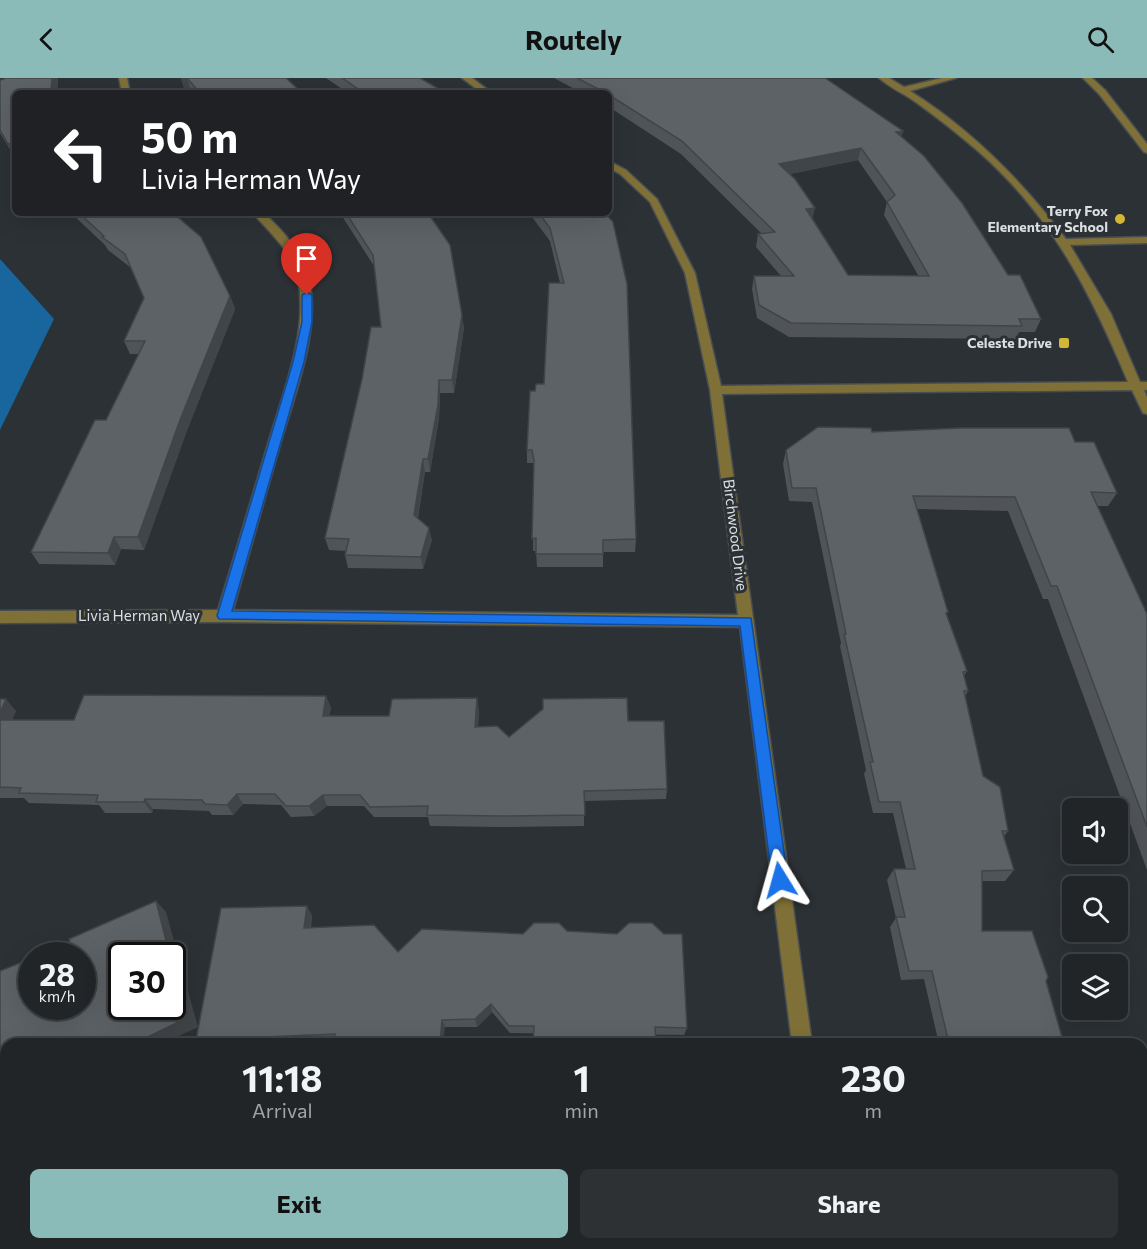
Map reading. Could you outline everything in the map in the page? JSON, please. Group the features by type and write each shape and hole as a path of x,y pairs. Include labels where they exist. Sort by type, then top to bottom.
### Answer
{"street":[{"path":"466,78 484,90"},
{"path":"883,78 953,125 1001,166 1064,242 1141,386 1147,410"},
{"path":"903,90 952,78"},
{"path":"1087,78 1102,92 1147,150"},
{"name":"Birchwood Drive","path":"612,166 623,172 654,201 690,273 716,390 801,1038"},
{"path":"224,616 298,362 307,322 307,295 301,266 290,246 261,216"},
{"path":"1064,242 1147,240"},
{"path":"716,390 1141,386"},
{"name":"Livia Herman Way","path":"0,617 224,616 746,621"}],"water":[{"path":"0,259 54,319 0,430"}],"building":[{"path":"52,78 51,90 12,90 12,143 8,144 0,130 0,80"},
{"path":"187,78 286,78 299,90 197,90"},
{"path":"342,78 420,78 441,90 360,90"},
{"path":"577,78 825,78 903,131 896,132 924,156 962,203 1008,275 1020,275 1041,319 1019,319 1022,326 791,323 759,305 754,276 794,276 758,234 775,232 682,141 612,97 612,90 600,90","holes":["861,148 895,195 887,202 929,276 848,275 806,209 815,208 795,179 779,164"]},
{"path":"82,216 176,216 201,237 230,296 180,420 138,537 114,537 108,553 31,552 95,420 106,420 145,341 124,341 144,298 125,254 102,237 104,236"},
{"path":"348,216 430,216 450,245 462,315 452,380 439,380 438,405 428,459 423,459 414,515 429,528 421,557 345,555 349,539 325,538 362,379 371,327 381,327 373,255"},
{"path":"541,216 608,216 613,222 627,284 636,539 603,540 603,554 536,554 536,538 532,539 534,460 532,450 527,450 530,391 535,391 536,384 544,384 549,283 564,283 550,228"},
{"path":"818,427 871,428 872,432 961,428 1069,428 1075,442 1094,442 1117,493 1091,492 1147,614 1147,827 1057,586 1051,586 1015,497 913,496 948,612 946,613 967,671 963,672 968,691 964,691 983,776 1000,787 1008,831 1002,831 1014,870 982,871 982,931 1032,931 1048,977 1046,981 1062,1038 948,1038 932,971 909,971 896,917 905,917 894,869 915,869 900,802 879,802 870,762 873,762 844,634 846,634 816,488 792,488 786,450"},
{"path":"84,695 326,696 323,716 389,716 392,699 477,698 475,727 497,726 509,737 543,709 543,699 627,698 628,721 664,721 667,789 584,791 585,815 501,816 427,815 428,806 370,807 360,795 323,795 309,806 286,806 275,794 237,794 227,805 205,804 202,800 145,799 144,802 96,802 98,795 19,793 21,788 0,787 0,720 74,720"},
{"path":"0,699 6,699 0,713"},
{"path":"156,901 166,942 108,942 108,1020 183,1020 145,1038 0,1038 0,971 18,964 18,1020 96,1020 96,942 68,942 69,939"},
{"path":"307,906 304,928 374,925 398,952 422,929 523,934 534,923 559,923 567,931 617,934 629,923 652,923 664,934 682,934 687,1028 655,1027 656,1038 533,1038 534,1026 509,1026 491,1004 475,1019 442,1020 440,1038 335,1038 335,1034 196,1038 221,908"}],"place":[{"name":"Terry Fox Elementary School","path":"1120,219"},
{"name":"Celeste Drive","path":"1064,343"}],"route":[{"path":"307,295 307,322 298,362 224,616 746,621 780,880"}]}
